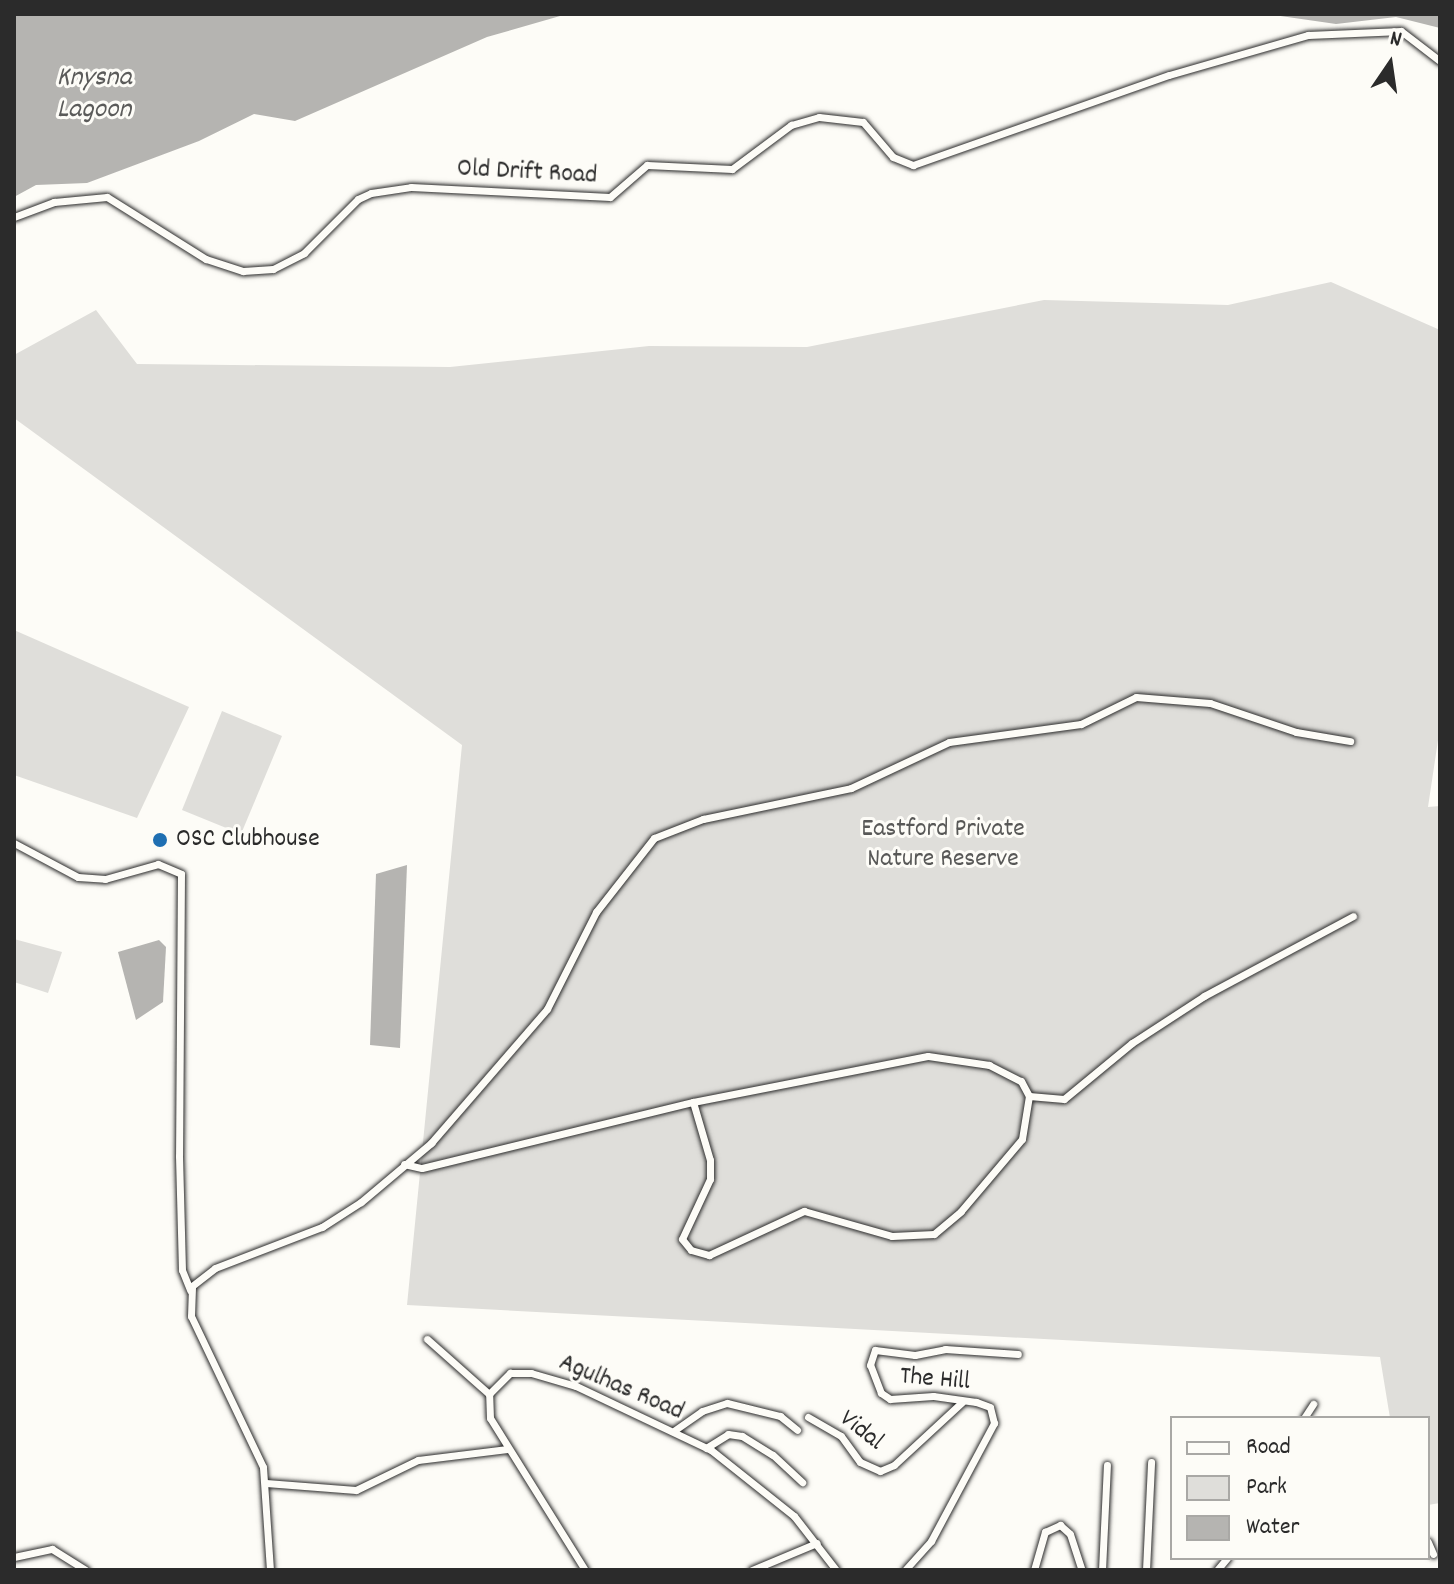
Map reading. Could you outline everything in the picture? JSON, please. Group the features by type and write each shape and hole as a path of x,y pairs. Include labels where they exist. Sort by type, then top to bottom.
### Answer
{"street":[{"name":"Old Drift Road","path":"14,217 54,202 107,197 136,211 206,259 243,271 273,269 304,253 358,199 371,193 411,187 610,197 647,165 732,169 791,125 819,117 863,122 893,157 913,165 1116,92 1308,35 1401,31 1440,61"},
{"path":"190,1290 215,1268 322,1227 367,1198 431,1143 547,1009 596,912 638,855 663,832 851,788 949,742 1081,724 1136,697 1210,703 1296,732 1350,741"},
{"path":"14,843 78,877 105,879 158,864 181,874 179,1156 182,1270 190,1290 191,1316 258,1454 266,1483 270,1570"},
{"path":"404,1164 422,1168 693,1102 928,1056 972,1060 1008,1072 1029,1096 1064,1099 1132,1043 1204,996 1353,916"},
{"path":"693,1102 710,1160 710,1179 682,1239 691,1250 709,1255 804,1211 892,1236 934,1234 961,1211 1022,1139 1029,1096"},
{"path":"427,1339 489,1394 490,1418 585,1570"},
{"name":"The Hill","path":"905,1570 931,1541 994,1423 990,1407 933,1396 890,1399 874,1386 870,1365 875,1350 915,1355 945,1349 1018,1354"},
{"name":"Agulhas Road","path":"489,1394 500,1378 531,1373 576,1386 675,1430 706,1448 794,1516 836,1570"},
{"name":"Vidal","path":"808,1417 841,1436 860,1462 880,1471 894,1465 962,1402"},
{"path":"675,1430 702,1411 727,1403 780,1416 797,1430"},
{"path":"1305,1416 1313,1404"},
{"path":"706,1448 728,1434 742,1436 773,1455 802,1482"},
{"path":"266,1483 356,1490 418,1460 507,1449"},
{"path":"1146,1570 1151,1462"},
{"path":"1102,1570 1107,1465"},
{"path":"1034,1570 1045,1532 1060,1525 1070,1534 1082,1570"},
{"path":"752,1570 817,1543"},
{"path":"1430,1547 1433,1554"},
{"path":"14,1557 52,1549 86,1570"}],"green space":[{"name":"Eastford Private Nature Reserve","path":"1331,282 1440,330 1440,727 1428,807 1440,806 1440,1503 1430,1505 1430,1416 1390,1416 1380,1357 407,1305 462,745 14,418 14,355 96,310 137,364 450,367 649,346 807,347 1044,300 1228,305"},
{"path":"14,630 189,707 137,818 14,775"},
{"path":"222,711 282,736 241,834 182,810"},
{"path":"14,939 62,952 48,993 14,982"}],"water":[{"name":"Knysna Lagoon","path":"14,14 567,14 487,37 295,121 254,114 199,141 87,183 36,185 14,197"},
{"path":"1266,14 1440,14 1440,28 1396,17 1336,24"},
{"path":"407,865 400,1048 370,1045 376,874"},
{"path":"159,940 166,947 163,1002 136,1020 118,952"}],"place":[{"name":"OSC Clubhouse","path":"160,840"}]}
